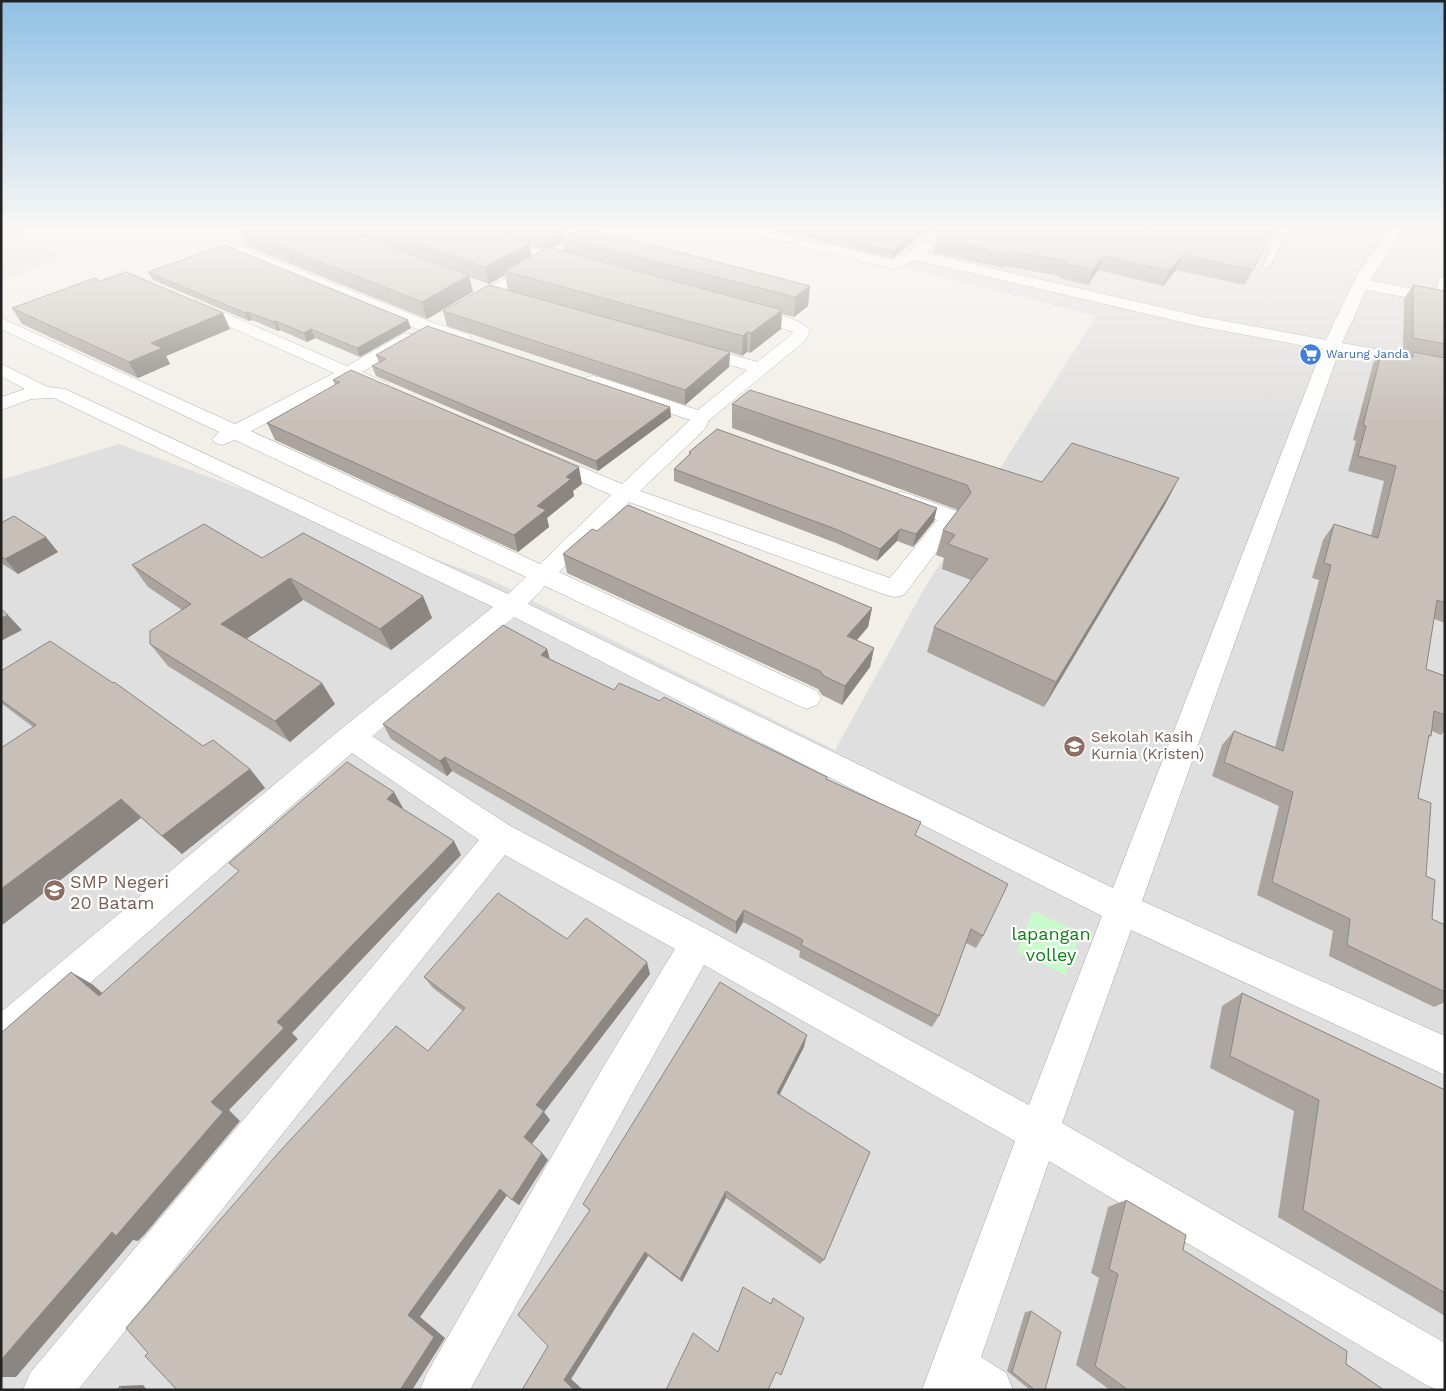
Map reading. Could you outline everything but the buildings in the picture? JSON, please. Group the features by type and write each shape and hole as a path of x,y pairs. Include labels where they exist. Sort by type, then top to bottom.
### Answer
{"street":[{"path":"349,295 428,327 484,346"},
{"path":"191,456 348,373 486,295"},
{"path":"501,295 509,297"},
{"path":"1086,295 1203,322 1445,367"},
{"path":"963,1382 1039,1132 1332,346 1357,295"},
{"path":"1421,295 1443,299"},
{"path":"173,296 393,392"},
{"path":"1,1037 351,737 511,606 625,493 705,425 762,369 800,336 802,330 790,324 732,308"},
{"path":"1,323 807,698"},
{"path":"678,345 762,369"},
{"path":"1,369 42,391"},
{"path":"576,376 705,425"},
{"path":"1,404 26,394 42,391 58,393 511,606 1122,909 1445,1056"},
{"path":"527,450 625,493 895,589 951,517 885,493"},
{"path":"351,737 501,837 698,943 1039,1132 1445,1369"},
{"path":"47,1390 501,837"},
{"path":"444,1390 619,1078 698,943"}],"shaded area":[{"path":"1013,295 1445,295 1445,1390 1,1390 1,480 119,444 487,578 835,750 924,589 1096,316"}],"green space":[{"name":"lapangan volley","path":"1033,911 1081,932 1065,975 1017,951"}],"place":[{"name":"Warung Janda","path":"1310,354"},
{"name":"Sekolah Kasih Kurnia (Kristen)","path":"1075,746"},
{"name":"SMP Negeri 20 Batam","path":"54,891"}]}
